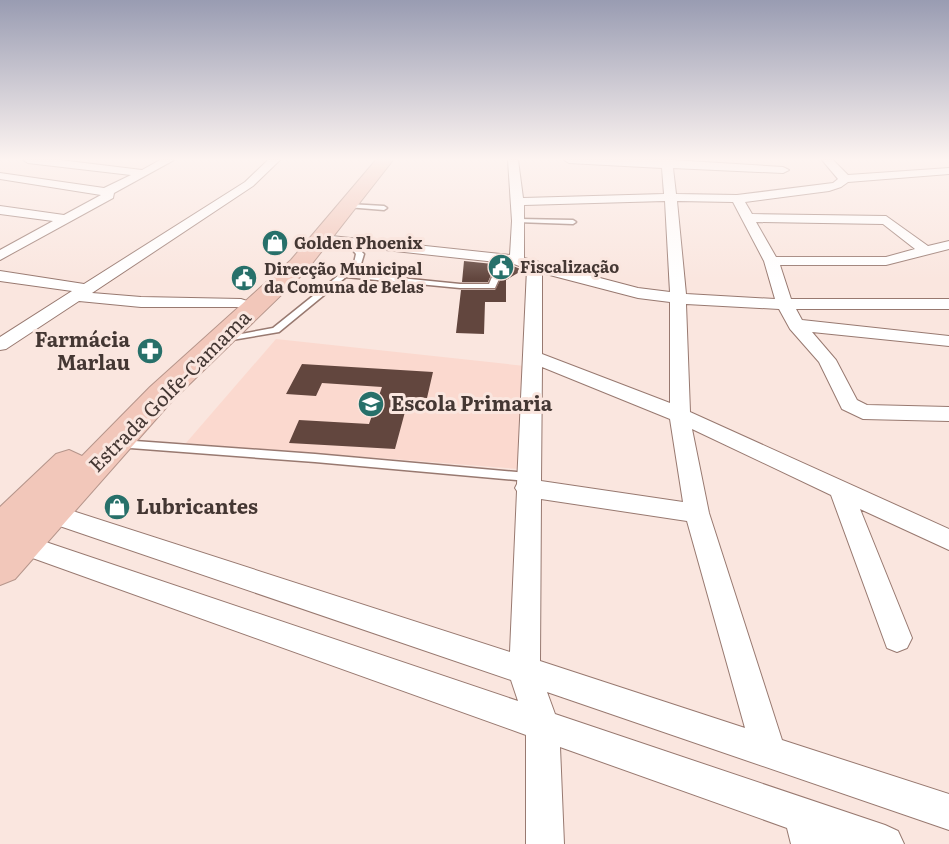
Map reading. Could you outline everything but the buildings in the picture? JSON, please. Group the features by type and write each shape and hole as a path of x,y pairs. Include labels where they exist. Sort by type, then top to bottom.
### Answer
{"highway":[{"path":"25,506 166,370 241,304 309,239 342,199"},
{"name":"Estrada Golfe-Camama","path":"0,567 25,506 115,444 161,394 299,265 335,240 355,199"}],"street":[{"path":"0,256 101,199"},
{"path":"0,345 225,199"},
{"path":"545,844 543,727 524,672 531,356 526,264 518,202 618,199"},
{"path":"671,199 677,264 680,415 698,513 769,753"},
{"path":"737,199 771,261 784,303 796,325 827,360 849,404 854,409 863,412 949,414"},
{"path":"0,210 66,219"},
{"path":"748,218 886,220 926,251"},
{"path":"335,240 526,264 638,293 676,298 731,303 949,304"},
{"path":"771,261 886,261 949,244"},
{"path":"0,276 82,293 141,302 241,304"},
{"path":"796,325 949,341"},
{"path":"531,356 680,415 949,540"},
{"path":"528,482 698,513"},
{"path":"840,488 897,638"},
{"path":"25,506 949,812"},
{"path":"11,537 543,727 806,830 885,844"}],"lane":[{"path":"350,206 384,208"},
{"path":"519,221 573,222"},
{"path":"217,342 276,330 346,275 360,259 358,249 335,240"},
{"path":"346,275 460,286 492,286 495,279"},
{"path":"115,444 315,458 528,482"}],"shaded area":[{"name":"Escola Primaria","path":"276,339 525,366 519,469 186,443"}],"place":[{"name":"Golden Phoenix","path":"275,243"},
{"name":"Fiscalização","path":"501,267"},
{"name":"Direcção Municipal da Comuna de Belas","path":"244,278"},
{"name":"Farmácia Marlau","path":"150,351"},
{"name":"Escola Primaria","path":"371,404"},
{"name":"Lubricantes","path":"117,507"}]}
